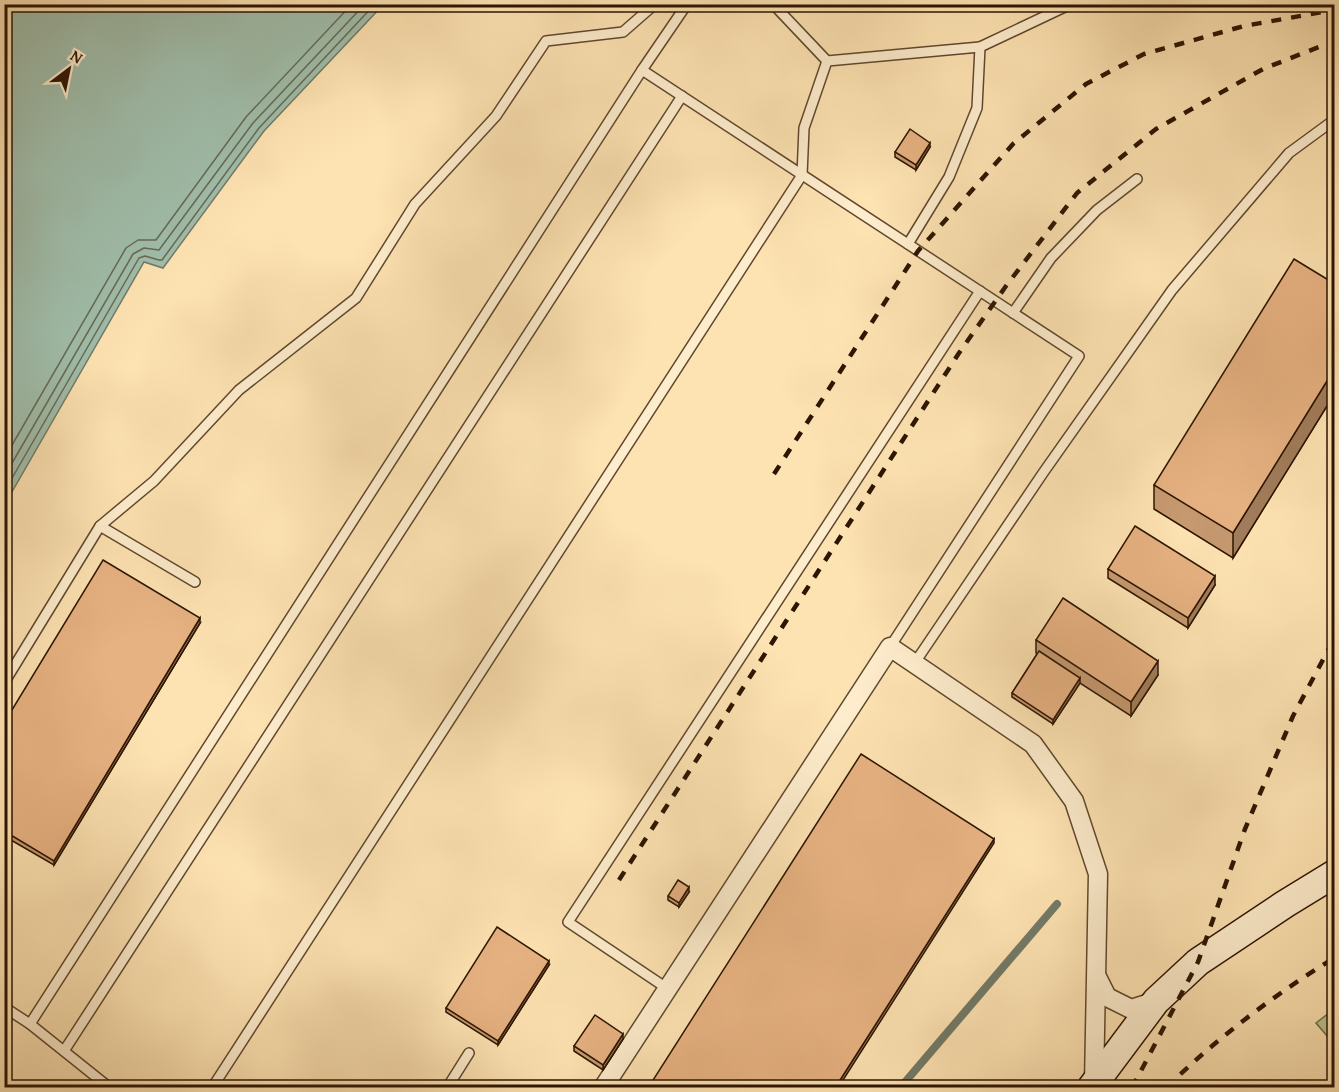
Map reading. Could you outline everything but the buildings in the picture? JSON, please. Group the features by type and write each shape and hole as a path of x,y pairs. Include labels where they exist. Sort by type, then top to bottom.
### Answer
{"main road":[{"path":"1092,1086 1156,1001 1198,962 1335,874"}],"street":[{"path":"603,1088 890,647 1033,744 1074,801 1098,874 1092,1086"},
{"path":"1096,977 1107,997 1131,1009 1156,1001"}],"lane":[{"path":"4,682 100,526 154,481 239,390 356,298 415,204 496,116 546,41 623,32 655,4"},
{"path":"30,1024 642,70 687,4"},
{"path":"773,4 827,61"},
{"path":"827,61 980,47 1071,4"},
{"path":"908,244 949,177 977,108 980,47"},
{"path":"212,1088 802,175 804,128 827,61"},
{"path":"642,70 1079,356 890,647"},
{"path":"64,1051 682,96"},
{"path":"915,664 1043,473 1172,290 1289,153 1335,120"},
{"path":"1013,313 1051,258 1097,210 1137,179"},
{"path":"668,989 568,922 980,291"},
{"path":"100,526 195,582"},
{"path":"4,1007 30,1024 110,1088"},
{"path":"447,1088 469,1053"}],"green space":[{"path":"1334,1009 1334,1044 1316,1023"}],"water":[{"path":"5,4 383,5 264,131 163,268 144,262 5,504"}],"waterway":[{"path":"900,1088 1057,904"}],"railway":[{"path":"774,474 918,251 1013,144 1086,84 1144,54 1244,26 1334,10"},
{"path":"619,880 959,353 1006,286 1077,193 1156,129 1263,69 1334,41"},
{"path":"1132,1088 1198,962 1245,829 1293,716 1334,639"},
{"path":"1166,1088 1247,1018 1334,958"}]}
